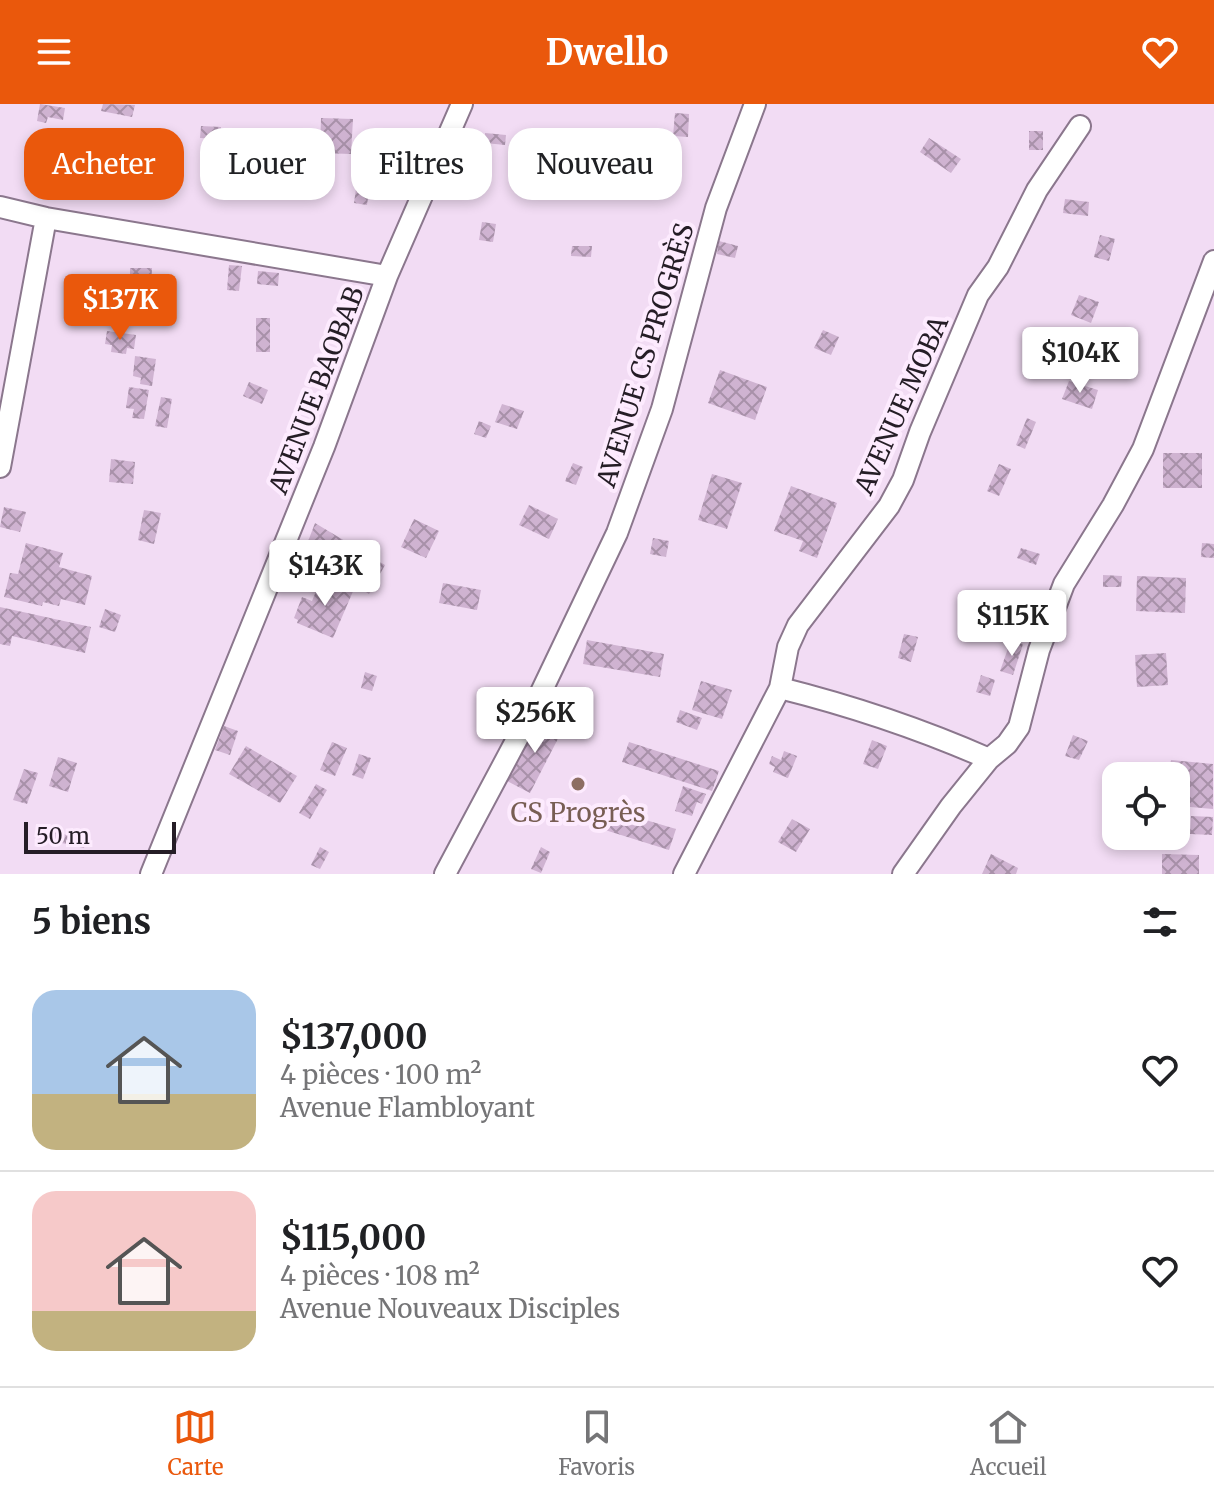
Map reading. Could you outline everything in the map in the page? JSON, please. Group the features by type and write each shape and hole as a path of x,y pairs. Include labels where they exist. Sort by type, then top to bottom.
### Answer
{"street":[{"name":"AVENUE BAOBAB","path":"151,874 324,447 387,276 462,104"},
{"name":"AVENUE CS PROGRÈS","path":"445,874 533,709 617,533 662,409 716,208 755,104"},
{"name":"AVENUE MOBA","path":"684,874 780,688 788,647 798,625 889,506 903,480 978,295 998,267 1037,190 1080,126"},
{"path":"0,207 46,218 387,276"},
{"path":"0,467 46,218"},
{"path":"903,874 951,806 1019,727 1039,650 1064,584 1143,449 1214,261"},
{"path":"780,688 835,702 936,735 989,759"}],"building":[{"path":"40,104 65,108 63,120 48,117 46,123 37,121"},
{"path":"103,104 135,105 132,117 101,111"},
{"path":"675,113 689,114 688,137 682,137 682,128 674,128"},
{"path":"321,118 353,119 351,154 335,153 335,128 321,128"},
{"path":"1029,131 1043,131 1043,150 1029,150"},
{"path":"492,134 506,135 505,145 492,144"},
{"path":"929,138 961,159 951,173 920,152"},
{"path":"1065,199 1089,202 1088,216 1063,213"},
{"path":"354,200 368,200 367,205 354,203"},
{"path":"482,222 496,224 493,242 479,240"},
{"path":"1100,235 1115,239 1109,261 1094,257"},
{"path":"719,241 738,246 735,258 717,254"},
{"path":"572,246 592,246 591,257 571,256"},
{"path":"229,265 242,266 239,291 227,290"},
{"path":"130,268 152,268 150,308 129,307 129,300 120,300 121,277 130,277"},
{"path":"258,271 279,273 278,286 257,284"},
{"path":"1079,295 1099,302 1091,323 1071,315"},
{"path":"256,318 270,318 270,352 256,352"},
{"path":"823,330 839,337 831,355 814,348"},
{"path":"107,331 136,335 134,349 127,348 126,354 111,352 112,345 105,344"},
{"path":"1081,352 1098,357 1094,371 1077,366"},
{"path":"135,356 156,359 152,386 140,384 141,378 133,376"},
{"path":"720,370 767,387 755,420 708,403"},
{"path":"1069,381 1098,390 1092,409 1062,399"},
{"path":"249,382 268,390 262,404 243,396"},
{"path":"129,387 149,390 144,419 132,418 134,409 126,408"},
{"path":"161,397 172,399 167,428 155,426"},
{"path":"502,404 524,411 517,429 495,422"},
{"path":"1027,418 1036,422 1025,449 1016,445"},
{"path":"479,421 491,426 486,438 474,434"},
{"path":"1163,453 1202,453 1202,488 1163,488"},
{"path":"111,459 135,462 133,484 109,482"},
{"path":"573,463 583,467 576,485 565,481"},
{"path":"999,464 1011,469 999,496 987,491"},
{"path":"712,474 742,483 727,529 698,520"},
{"path":"791,486 837,503 817,558 799,551 803,541 774,531"},
{"path":"529,505 558,519 549,539 519,525"},
{"path":"4,507 26,512 20,532 0,527"},
{"path":"144,510 161,513 154,544 138,540"},
{"path":"414,519 439,531 426,558 401,547"},
{"path":"315,523 385,565 369,594 304,552"},
{"path":"653,538 669,541 666,557 650,554"},
{"path":"26,543 63,553 59,567 92,576 85,605 61,599 59,606 43,602 42,606 4,597 10,573 18,574"},
{"path":"1202,543 1214,544 1214,558 1201,557"},
{"path":"1021,548 1040,554 1036,565 1017,558"},
{"path":"1103,575 1122,576 1121,587 1103,587"},
{"path":"1137,576 1186,578 1185,613 1136,611"},
{"path":"322,577 354,589 333,638 297,623 298,620 294,618 302,597 312,601"},
{"path":"443,583 481,590 477,610 439,603"},
{"path":"0,607 91,627 85,653 12,636 10,646 0,644"},
{"path":"105,609 121,615 115,632 99,627"},
{"path":"904,634 918,637 911,662 898,658"},
{"path":"587,640 664,654 660,677 583,664"},
{"path":"1011,640 1023,644 1013,675 1000,671"},
{"path":"1166,653 1168,685 1137,687 1135,655"},
{"path":"365,672 377,676 372,691 361,688"},
{"path":"981,675 995,680 990,696 976,692"},
{"path":"701,681 732,690 722,719 692,710"},
{"path":"680,710 702,718 697,730 676,722"},
{"path":"540,717 563,729 530,793 507,781"},
{"path":"224,726 238,731 230,755 215,750"},
{"path":"1073,735 1088,741 1079,760 1065,756"},
{"path":"872,740 887,746 878,769 863,764"},
{"path":"332,742 347,748 335,776 320,770"},
{"path":"629,742 719,771 712,791 622,762"},
{"path":"246,746 297,776 280,803 229,774"},
{"path":"784,751 797,756 788,778 773,772 775,767 769,764 772,756 781,760"},
{"path":"359,754 371,758 363,779 352,775"},
{"path":"58,757 77,763 68,792 49,786"},
{"path":"1171,760 1213,764 1213,809 1190,807 1190,762"},
{"path":"24,769 38,773 27,804 13,800"},
{"path":"316,784 327,790 310,819 299,813"},
{"path":"683,786 706,794 702,804 697,802 692,816 675,811"},
{"path":"612,810 676,829 669,850 605,830"},
{"path":"1191,816 1213,817 1212,835 1190,834"},
{"path":"792,819 810,829 796,852 778,842"},
{"path":"50,831 86,839 84,848 48,840"},
{"path":"320,847 329,852 320,869 311,865"},
{"path":"541,847 550,852 541,873 531,869"},
{"path":"991,854 1018,868 1016,874 982,874"},
{"path":"1162,854 1199,855 1199,874 1162,874"}],"place":[{"name":"CS Progrès","path":"578,784"}]}
